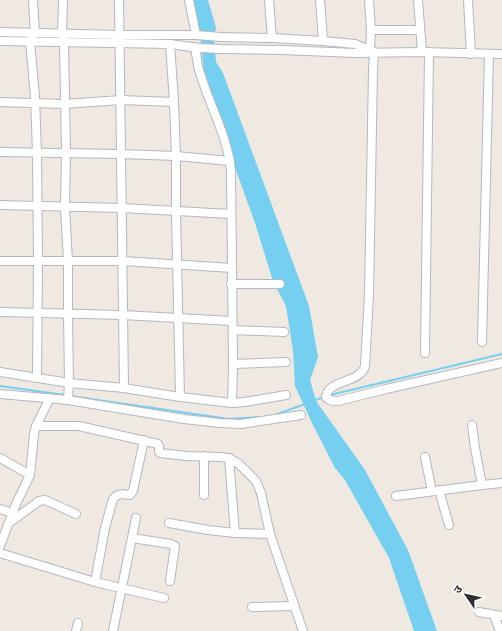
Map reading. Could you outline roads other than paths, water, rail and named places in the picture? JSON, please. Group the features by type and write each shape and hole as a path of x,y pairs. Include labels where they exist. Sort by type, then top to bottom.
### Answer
{"street":[{"path":"34,0 35,33 30,41 37,153 37,378"},
{"path":"63,0 69,392"},
{"path":"119,0 124,388"},
{"path":"189,0 196,35"},
{"path":"269,0 272,38"},
{"path":"320,0 323,41"},
{"path":"369,0 373,70 369,295 365,366 361,373 336,385 330,389 326,395 329,400 338,401 502,363"},
{"path":"418,0 420,30 426,52 425,353"},
{"path":"468,0 471,54"},
{"path":"371,30 420,30"},
{"path":"0,32 35,33 63,38"},
{"path":"120,40 196,35 272,38 355,44 372,51"},
{"path":"0,41 30,41 63,38 120,40 197,48 222,49 355,53 372,51 502,54"},
{"path":"170,44 176,156 180,397"},
{"path":"197,48 198,66 227,148 231,170 233,330 232,403"},
{"path":"482,342 489,54"},
{"path":"0,102 64,104 121,100 174,102"},
{"path":"0,152 176,156 230,161"},
{"path":"0,205 122,208 231,214"},
{"path":"0,261 123,261 232,268"},
{"path":"232,284 280,284"},
{"path":"0,312 232,320"},
{"path":"233,330 284,332"},
{"path":"233,364 286,362"},
{"path":"0,372 37,378 69,392 184,419 241,424 301,415"},
{"path":"0,394 50,398 69,392 124,388 180,397 232,403 286,395"},
{"path":"0,546 12,514 30,475 32,441 36,426 50,398"},
{"path":"472,425 482,485"},
{"path":"36,426 79,426 159,444 158,452 160,453 220,456 234,460 244,468 259,486 270,534 303,631"},
{"path":"95,582 105,528 113,499 118,494 130,495 133,492 144,440"},
{"path":"204,456 204,495"},
{"path":"426,457 436,491 449,526"},
{"path":"0,458 30,475"},
{"path":"229,458 235,533"},
{"path":"396,496 502,483"},
{"path":"9,523 42,500 76,514"},
{"path":"0,509 12,514"},
{"path":"113,631 136,518"},
{"path":"169,523 235,533 270,534"},
{"path":"132,538 171,544 175,546 170,581"},
{"path":"0,553 95,582 164,598"},
{"path":"252,607 294,606"},
{"path":"479,612 498,615 500,631"}],"water":[{"path":"193,0 208,0 216,28 214,38 216,62 223,73 309,306 318,357 310,380 316,401 365,470 408,550 437,631 414,631 389,558 345,480 335,468 295,386 293,351 286,306 273,281 204,72 200,35"}],"waterway":[{"path":"330,395 502,354"},
{"path":"0,386 65,395"},
{"path":"70,396 229,419 259,417"},
{"path":"313,401 324,397"},
{"path":"272,416 305,404"}]}
